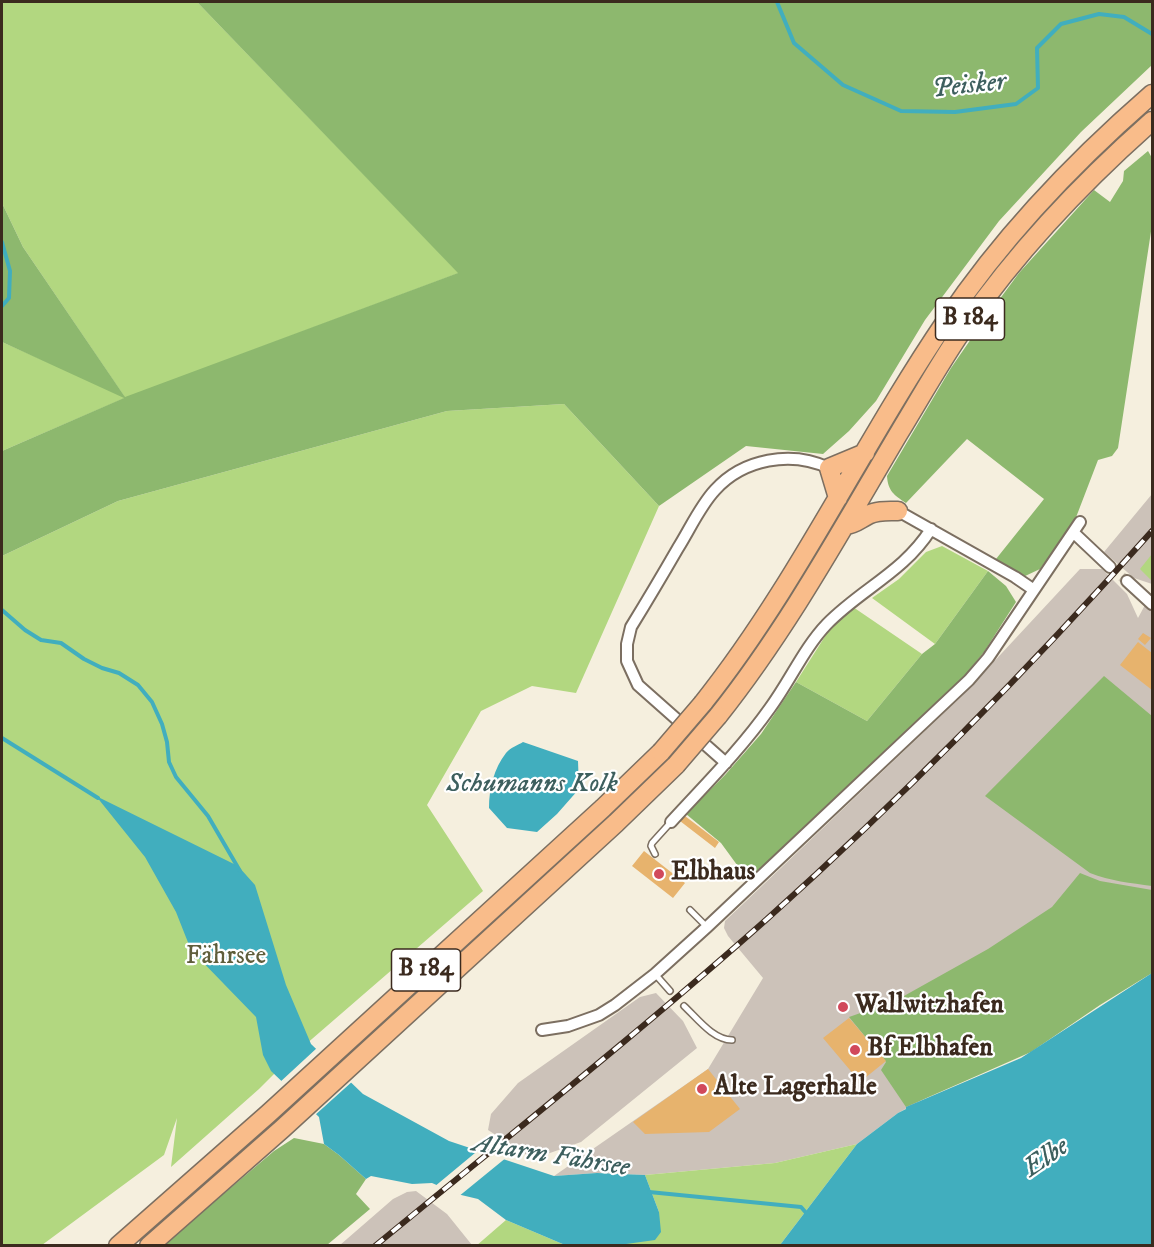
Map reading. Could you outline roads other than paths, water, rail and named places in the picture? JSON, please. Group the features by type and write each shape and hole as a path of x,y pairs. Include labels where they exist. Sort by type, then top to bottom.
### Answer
{"highway":[{"name":"B 184","path":"118,1245 268,1114 603,808 661,752 703,704 756,633 928,347 984,268 1059,183 1152,94"},
{"name":"B 184","path":"149,1245 282,1129 518,914 676,765 718,716 777,636 949,350 989,293 1034,237 1067,202 1152,121"},
{"path":"838,498 829,468 865,453"},
{"path":"870,482 898,511"},
{"path":"845,525 857,524 868,515 882,511 898,511"}],"street":[{"path":"726,763 638,685 627,661 628,635 705,503 724,482 745,468 778,459 805,460 829,468"},
{"path":"898,511 1034,590"},
{"path":"542,1030 568,1026 599,1015 655,974 708,927 969,680 988,658 1080,522"},
{"path":"671,822 726,763 771,707 826,625 900,566 912,555 931,529"},
{"path":"1074,532 1110,567"},
{"path":"1127,581 1152,604"}],"lane":[{"path":"655,854 652,851 652,843 671,822"},
{"path":"690,910 708,927"},
{"path":"655,974 670,991"},
{"path":"684,1006 714,1034 724,1040 732,1040"}],"water":[{"name":"Schumanns Kolk","path":"523,742 578,761 579,789 537,832 507,828 489,808 491,786 498,765 508,751"},
{"name":"Fährsee","path":"96,796 238,866 255,885 286,985 311,1044 363,1094 449,1141 554,1176 597,1173 645,1175 659,1212 661,1232 655,1240 619,1245 565,1245 506,1220 478,1199 457,1194 432,1183 412,1184 371,1176 366,1179 324,1144 319,1117 271,1071 263,1055 256,1017 191,950 176,912 145,857"},
{"name":"Elbe","path":"1152,973 1152,1245 780,1245 857,1144 906,1107 1021,1058"}],"waterway":[{"name":"Peisker","path":"777,2 794,43 843,85 901,111 955,112 1016,104 1038,88 1037,48 1061,24 1099,14 1124,17 1152,34"},
{"path":"2,242 10,271 9,298 2,306"},
{"path":"2,610 25,630 41,640 61,643 84,659 119,673 138,685 152,702 162,724 169,762 176,777 208,816 240,871"},
{"name":"Altarm Fährsee","path":"2,738 98,798"},
{"name":"Altarm Fährsee","path":"649,1192 801,1207 808,1215"}],"tunnel":[{"path":"1110,567 1127,581"}],"railway":[{"path":"375,1246 671,1003 818,873 1013,681 1152,531"}],"place":[{"name":"Elbhaus","path":"659,874"},
{"name":"Wallwitzhafen","path":"843,1007"},
{"name":"Bf Elbhafen","path":"855,1050"},
{"name":"Alte Lagerhalle","path":"702,1089"}]}
